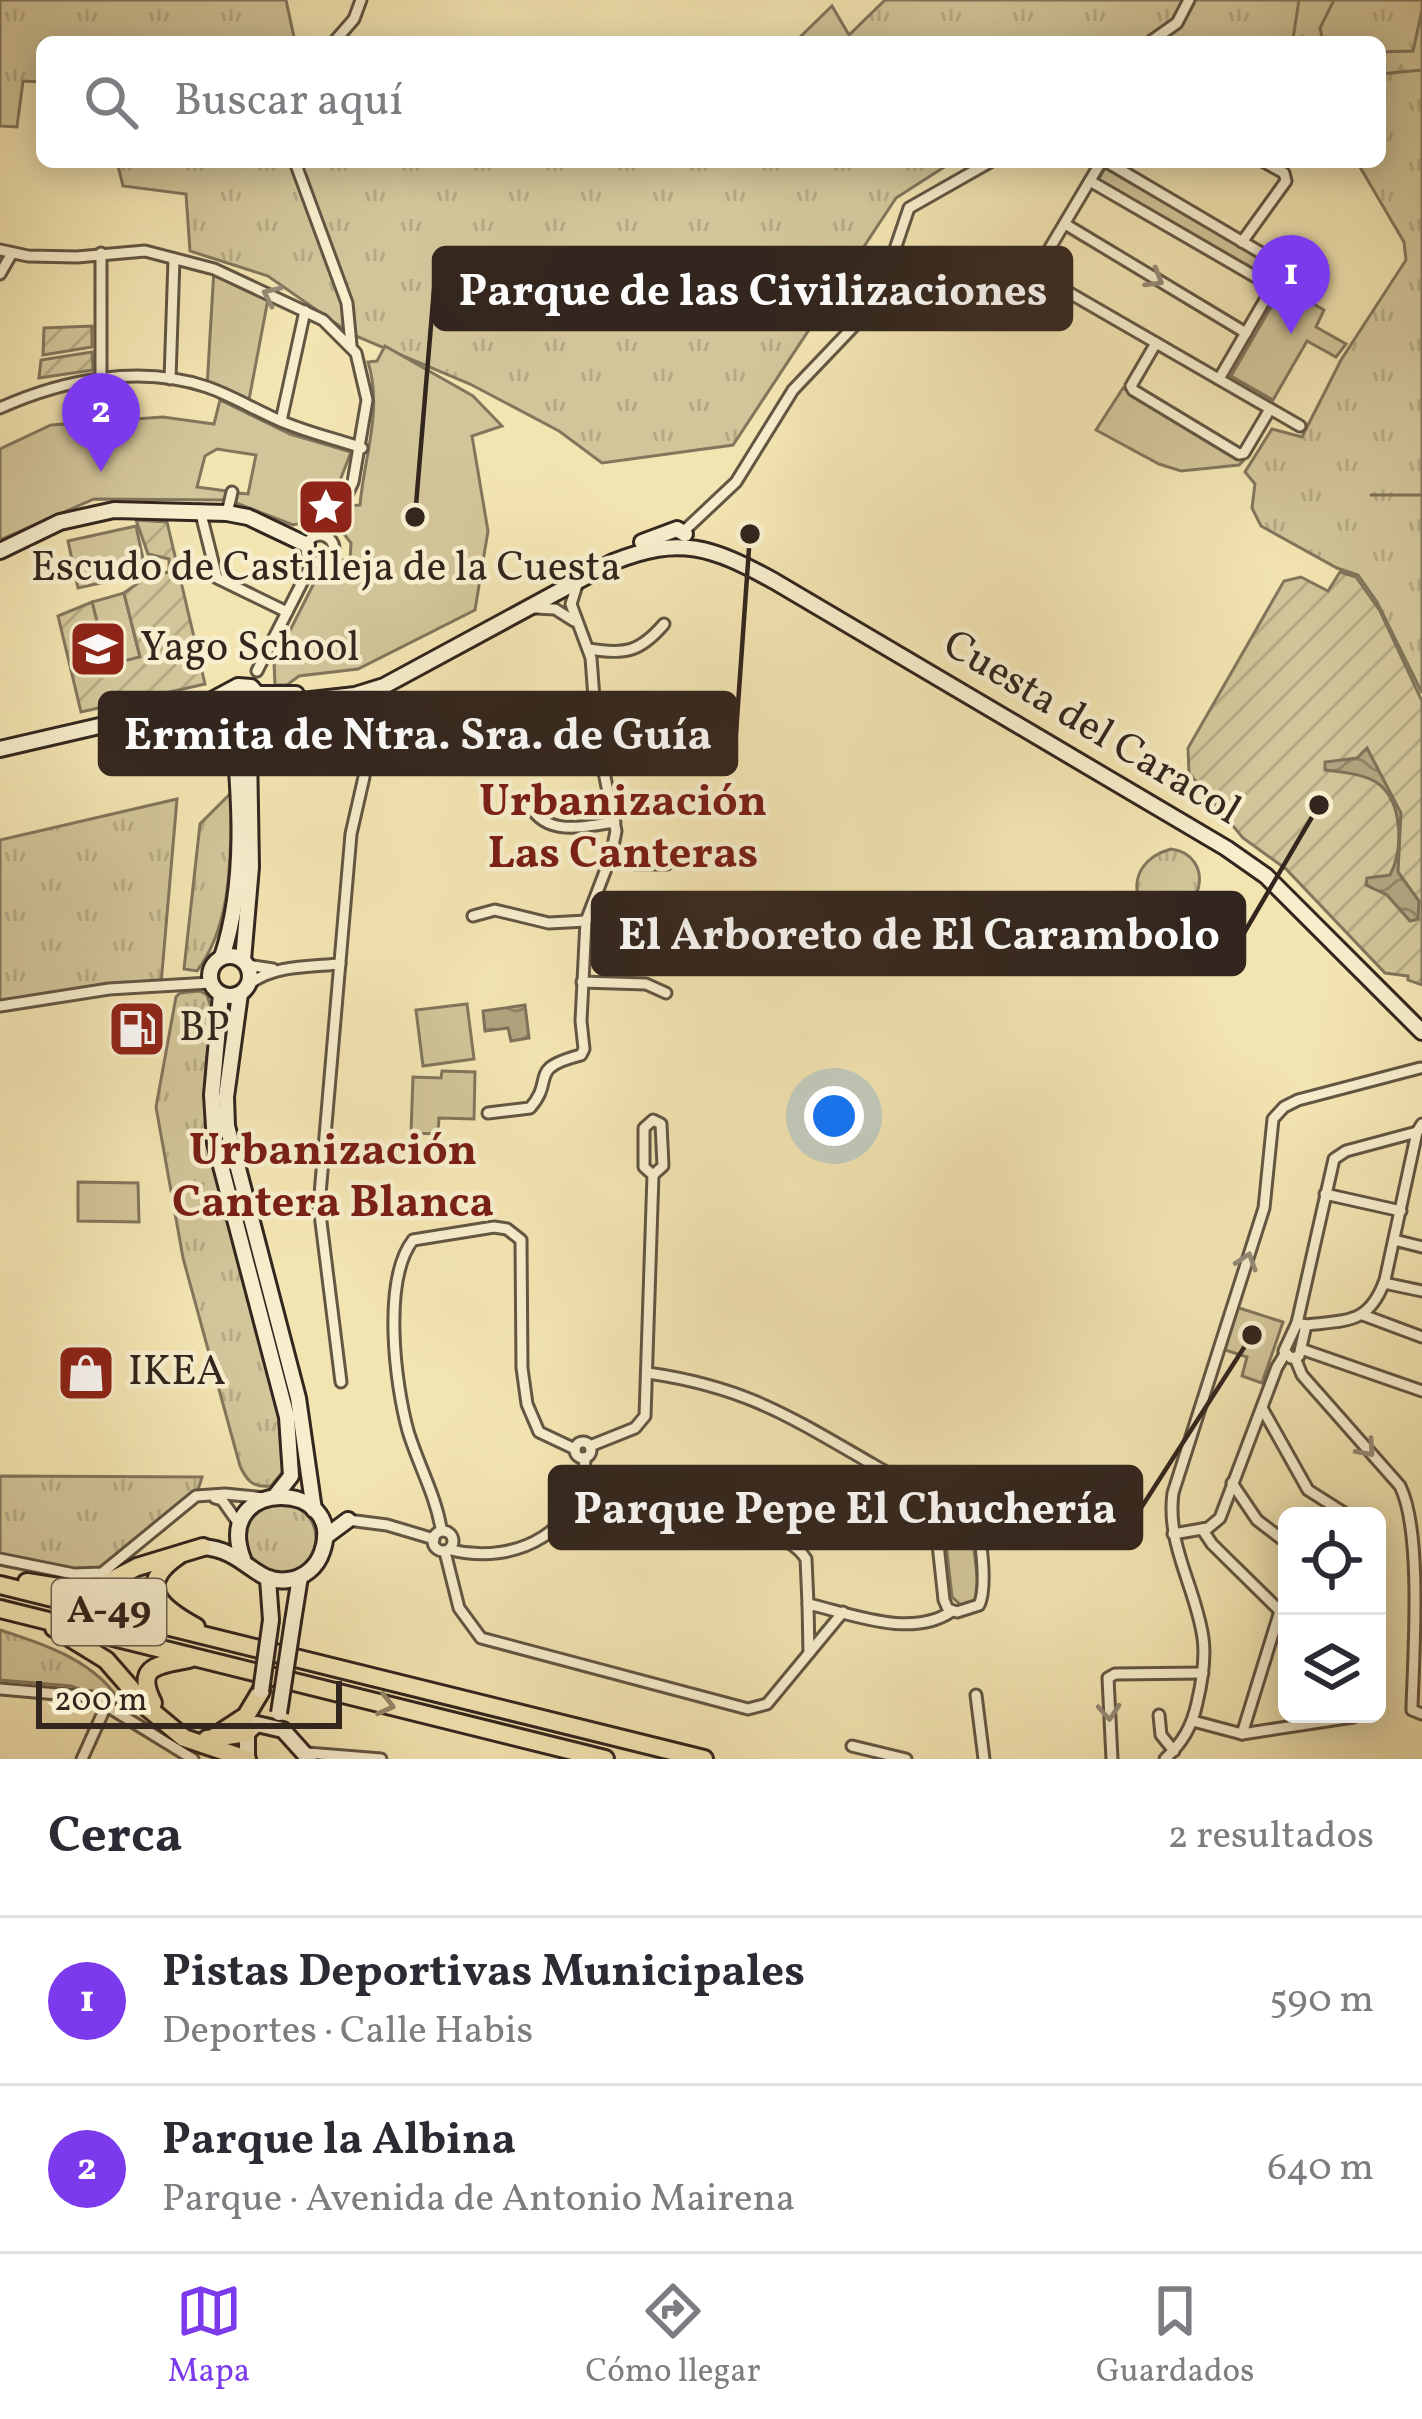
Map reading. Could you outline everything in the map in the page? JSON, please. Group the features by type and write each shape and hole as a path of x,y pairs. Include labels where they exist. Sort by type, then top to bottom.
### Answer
{"highway":[{"path":"0,1582 96,1588 137,1568 203,1547"},
{"path":"183,1552 159,1575 157,1597 165,1611 219,1639"},
{"name":"A-49","path":"0,1582 704,1759"},
{"name":"A-49","path":"0,1610 605,1759"},
{"path":"44,1620 106,1660 148,1708 184,1738 247,1759"},
{"path":"195,1658 155,1665 145,1684 149,1699 187,1734 205,1739 252,1728"},
{"path":"205,1739 246,1716 261,1691"}],"street":[{"path":"339,36 354,19 361,0"},
{"path":"1159,36 1177,23 1189,0"},
{"path":"297,168 347,303 351,345 367,400 362,448 327,537"},
{"path":"184,706 247,722 284,703 355,695 384,686 580,580 678,536 743,474 780,408 803,378 877,302 909,208 979,168"},
{"path":"1100,168 1035,273 1300,426"},
{"path":"1114,168 1285,267"},
{"path":"1243,242 1287,178 1273,168"},
{"path":"1090,181 1273,287"},
{"path":"1065,224 1246,333"},
{"path":"1219,380 1294,250"},
{"path":"0,274 6,251 77,257 145,251 214,269 323,320 351,345"},
{"path":"100,253 101,378"},
{"path":"170,379 174,259"},
{"path":"281,421 305,311"},
{"path":"1156,343 1133,390 1240,454 1270,409"},
{"path":"0,408 59,386 101,378 170,379 207,387 281,421 362,448"},
{"path":"227,513 232,492"},
{"path":"0,551 60,522 114,510 227,513 307,544"},
{"path":"200,510 217,578 287,612"},
{"path":"315,536 327,537 334,546 332,558 313,561 307,544 315,536"},
{"path":"0,749 245,691 302,694 367,682 401,669 618,550 678,536"},
{"name":"Cuesta del Caracol","path":"678,536 751,568 1132,790 1249,864 1422,1032"},
{"path":"203,1547 240,1527 251,1508 271,1497 291,1476 287,1417 214,1143 216,988 210,971 222,957 237,881 239,826 230,716 313,561"},
{"path":"488,1113 530,1108 538,1099 545,1070 583,1053 586,921 611,856 615,822 599,748 589,650 571,604 580,580"},
{"path":"530,608 554,609 578,625"},
{"path":"589,650 631,652 664,624"},
{"path":"245,691 262,704 249,750 251,867 244,990 226,1097 226,1126 298,1398 325,1537"},
{"path":"599,748 674,759"},
{"path":"341,1382 319,1206 351,834 364,777"},
{"path":"526,799 536,817 559,827 615,822"},
{"path":"611,856 637,865 667,864"},
{"path":"473,916 495,910 549,923 586,921"},
{"path":"222,957 278,970"},
{"path":"0,1006 109,989 244,990 259,976 278,970 340,964"},
{"path":"582,982 646,984 666,993"},
{"path":"1170,1755 1192,1721 1203,1672 1202,1633 1173,1534 1174,1485 1264,1208 1273,1119 1298,1100 1421,1066"},
{"path":"590,1446 642,1423 648,1373 653,1175 643,1161 644,1127 653,1120 664,1132 663,1166 653,1175"},
{"path":"1173,1534 1212,1526 1220,1518 1262,1408 1294,1354 1332,1163 1341,1153 1419,1128"},
{"path":"1363,1315 1384,1283 1419,1128"},
{"path":"1408,1174 1422,1177"},
{"path":"1325,1194 1400,1211"},
{"path":"575,1449 539,1432 527,1404 522,1368 521,1240 507,1229 494,1228 412,1240 403,1258 397,1301 398,1384 408,1431 441,1528 450,1535 454,1593 466,1622 481,1638 755,1710 767,1704 843,1612"},
{"path":"1394,1240 1422,1247"},
{"path":"1384,1283 1422,1291"},
{"path":"1302,1324 1363,1315 1422,1336"},
{"path":"1302,1324 1294,1354 1302,1375 1400,1486 1412,1507 1418,1546 1417,1712"},
{"path":"1294,1354 1422,1391"},
{"path":"648,1373 713,1384 764,1402 921,1493 948,1517 965,1519 977,1532 984,1595 970,1611 952,1611 919,1625 808,1604"},
{"path":"1262,1408 1306,1488 1335,1507"},
{"path":"575,1449 583,1442 590,1446"},
{"path":"0,1558 74,1574 102,1573 205,1493 294,1497 317,1514 387,1525 434,1539 448,1551 484,1555 518,1549 559,1524 578,1503 590,1446"},
{"path":"575,1449 576,1455 585,1458"},
{"path":"1232,1483 1257,1520 1278,1536"},
{"path":"205,1493 222,1500 240,1527 243,1558"},
{"path":"578,1503 639,1523 744,1528 789,1543 806,1559 809,1655"},
{"path":"948,1517 940,1522 937,1535 944,1600 952,1611"},
{"path":"203,1547 223,1548 268,1579 300,1577 316,1563 325,1537 348,1520"},
{"path":"434,1539 441,1528"},
{"path":"1202,1529 1278,1607"},
{"path":"300,1577 279,1713 283,1730 308,1756 381,1759"},
{"path":"247,1759 244,1747 261,1691 271,1620 268,1579"},
{"path":"1242,1734 1278,1615"},
{"path":"1112,1759 1108,1678 1203,1672"},
{"path":"0,1690 92,1697 194,1759"},
{"path":"976,1695 984,1759"},
{"path":"82,1759 106,1706"},
{"path":"1159,1715 1170,1755"},
{"path":"1192,1721 1242,1734 1314,1723"},
{"path":"1292,1727 1293,1723"},
{"path":"252,1728 283,1730"},
{"path":"852,1746 906,1759"}],"green space":[{"path":"0,0 286,0 294,36 36,36 36,82 23,81 17,127 0,126"},
{"path":"885,0 1422,0 1422,693 1377,602 1358,575 1261,526 1252,508 1255,484 1245,472 1272,429 1302,437 1341,360 1406,260 1404,242 1361,168 1386,168 1386,36 801,36 832,6 849,35"},
{"path":"1299,0 1334,0 1320,28 1322,36 1293,36"},
{"path":"1422,10 1422,70 1386,73 1386,52 1413,51"},
{"path":"118,168 943,168 896,198 733,445 602,463 559,431 470,384 351,334 268,276 190,251 186,194 123,186"},
{"path":"1105,168 1278,268 1270,281 1098,180"},
{"path":"214,269 269,294 248,405 207,387"},
{"path":"1286,281 1297,287 1295,293 1324,310 1316,327 1346,344 1336,357 1307,341 1273,400 1231,376"},
{"path":"92,326 92,347 43,355 44,328"},
{"path":"385,346 473,396 502,426 472,436 488,531 475,610 358,669 299,676 287,685 275,685 274,662 316,579 342,560 350,560 351,543 340,529 350,506 360,505 373,416 368,362 377,361"},
{"path":"92,352 93,370 39,378 41,360"},
{"path":"1123,388 1243,461 1181,471 1096,430"},
{"path":"220,400 290,434 351,452 331,504 319,503 306,522 293,525 236,503 237,493 248,494 256,455 217,449 205,456 197,487 227,491 224,500 94,499 0,540 0,449 51,425 163,417 214,424"},
{"path":"136,520 167,522 205,684 81,712 58,616 92,602 108,665 140,657 124,593 148,576 169,572 169,559 148,554"},
{"path":"136,526 146,573 78,588 68,541"},
{"path":"1340,572 1356,577 1380,611 1422,701 1422,985 1408,976 1385,973 1286,869 1243,838 1189,773 1188,748 1284,581 1301,577 1328,591"},
{"path":"124,593 140,657 108,666 92,602"},
{"path":"232,792 224,909 197,971 184,969 200,824"},
{"path":"177,799 161,984 0,1008 0,840"},
{"path":"1171,849 1195,863 1199,887 1185,908 1155,915 1139,901 1137,882 1148,861"},
{"path":"200,991 207,995 213,1013 206,1063 207,1130 287,1449 285,1469 271,1486 251,1482 240,1466 183,1258 156,1107 176,997"},
{"path":"467,1004 474,1059 423,1066 416,1010"},
{"path":"442,1071 475,1072 474,1119 439,1118 438,1134 411,1133 413,1077 441,1078"},
{"path":"78,1182 138,1183 139,1222 78,1221"},
{"path":"1236,1307 1283,1322 1262,1383 1242,1376 1247,1357 1222,1349"},
{"path":"0,1476 202,1477 196,1496 102,1573 74,1574 0,1559"},
{"path":"281,1503 306,1513 316,1538 306,1563 281,1573 256,1563 246,1538 256,1513"},
{"path":"960,1523 972,1533 979,1592 976,1600 961,1605 952,1597 945,1535 947,1528"},
{"path":"0,1630 53,1649 85,1667 123,1706 71,1686 0,1680"}],"water":[{"path":"1367,748 1401,813 1398,872 1419,901 1418,919 1410,921 1387,895 1366,885 1367,878 1390,875 1397,853 1397,815 1388,793 1368,778 1325,770 1325,762 1357,758"},
{"path":"525,1005 529,1038 511,1041 508,1028 485,1031 483,1011"}],"waterway":[{"path":"1371,495 1422,495"}],"place":[{"name":"Pistas Deportivas Municipales","path":"1291,334"},
{"name":"Parque la Albina","path":"101,472"},
{"name":"Escudo de Castilleja de la Cuesta","path":"326,507"},
{"name":"Parque de las Civilizaciones","path":"415,517"},
{"name":"Ermita de Ntra. Sra. de Guía","path":"750,534"},
{"name":"Yago School","path":"98,649"},
{"name":"El Arboreto de El Carambolo","path":"1319,805"},
{"name":"BP","path":"137,1029"},
{"name":"Parque Pepe El Chuchería","path":"1252,1335"},
{"name":"IKEA","path":"86,1373"}],"district":[{"name":"Urbanización Las Canteras","path":"623,829"},
{"name":"Urbanización Cantera Blanca","path":"333,1178"}]}
